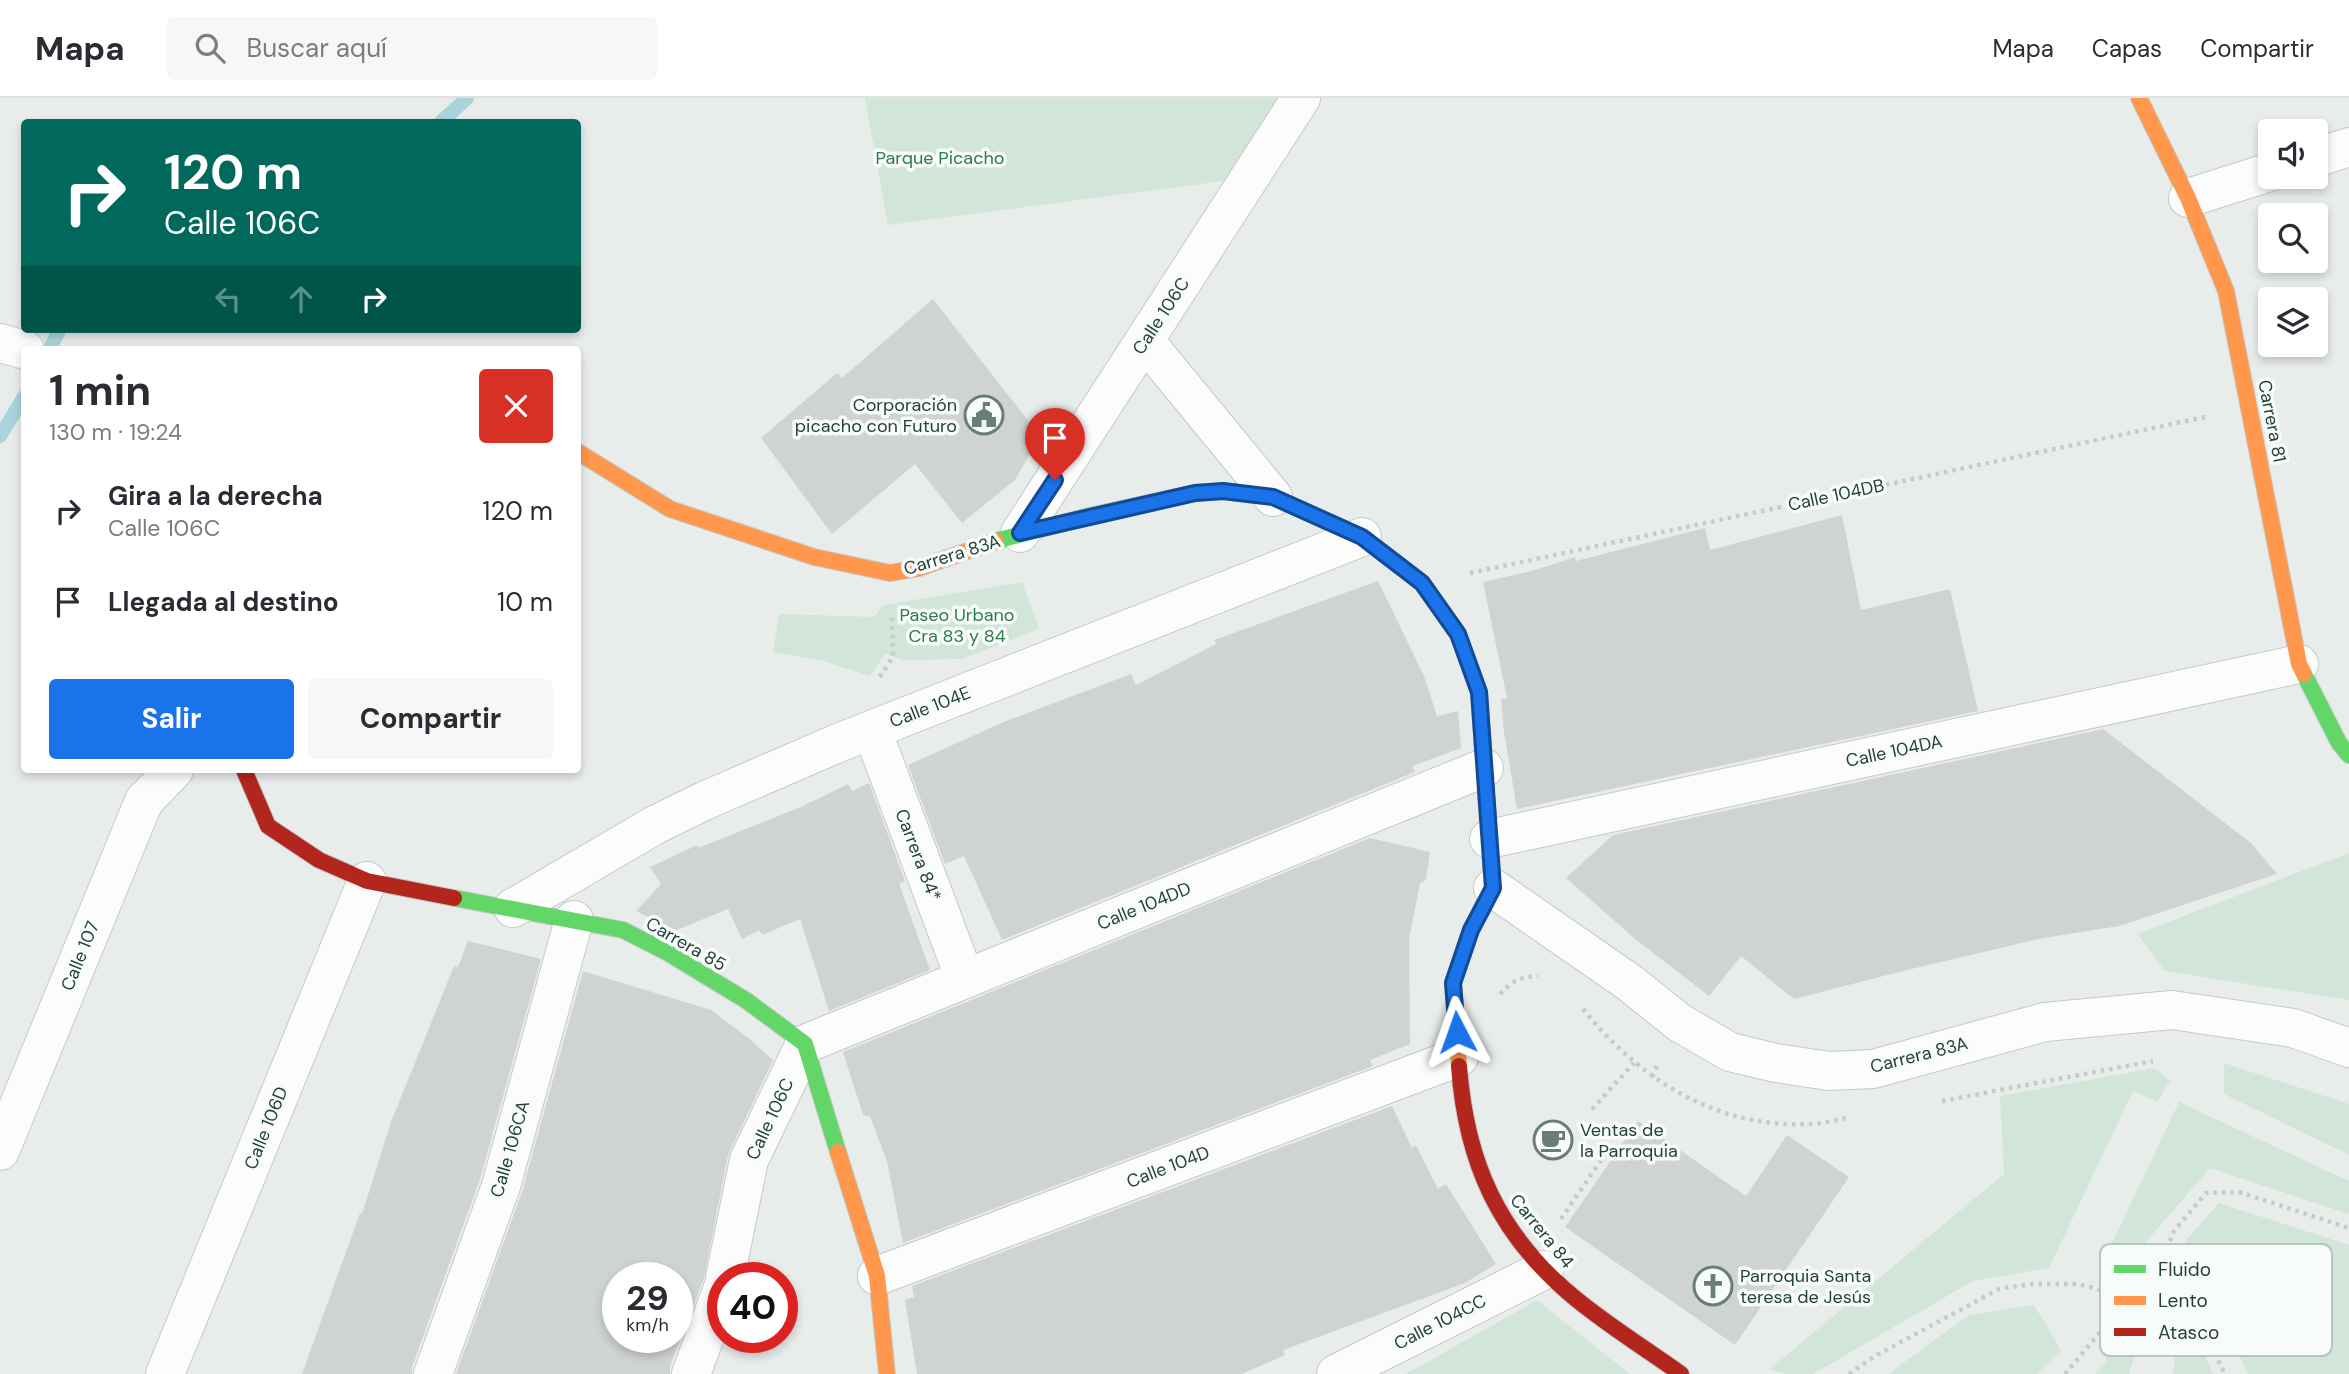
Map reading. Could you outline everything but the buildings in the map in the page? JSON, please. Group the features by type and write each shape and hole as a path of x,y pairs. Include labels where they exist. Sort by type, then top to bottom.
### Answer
{"street":[{"name":"Calle 106C","path":"1020,533 1301,98"},
{"name":"Carrera 81","path":"2138,98 2188,198 2226,291 2299,664 2339,743 2349,755"},
{"path":"2328,154 2349,147"},
{"path":"2188,198 2258,176"},
{"path":"1145,341 1273,497"},
{"name":"Carrera 83A","path":"581,454 670,509 814,557 890,573 919,568 1020,533 1195,493 1223,491 1273,497 1362,537 1422,583 1458,634 1479,692 1493,888 1630,983 1679,1023 1730,1052 1829,1072 1873,1069 2045,1022 2172,1010 2293,1028 2349,1048"},
{"name":"Calle 104E","path":"513,908 655,825 704,801 872,730 1362,537"},
{"name":"Calle 104DA","path":"1489,839 2299,664"},
{"name":"Carrera 84*","path":"872,730 965,979"},
{"name":"Calle 104DD","path":"805,1044 1484,768"},
{"name":"Calle 107","path":"0,1151 144,801 171,773"},
{"name":"Carrera 85","path":"245,773 268,826 319,860 367,881 623,930 668,953 747,1001 805,1044"},
{"name":"Calle 106D","path":"165,1374 367,881"},
{"path":"1458,1057 1453,983 1471,930 1493,888"},
{"name":"Calle 106CA","path":"433,1374 501,1186 574,920"},
{"name":"Calle 106C","path":"728,1262 749,1160 805,1044"},
{"path":"805,1044 877,1276 887,1374"},
{"name":"Carrera 84","path":"1458,1057 1462,1106 1473,1153 1490,1197 1518,1239 1544,1270 1576,1299 1681,1374"},
{"name":"Calle 104D","path":"877,1276 1458,1057"},
{"name":"Calle 104CC","path":"1336,1374 1544,1270"},
{"path":"691,1374 707,1331"}],"path":[{"name":"Calle 104DB","path":"1422,583 2250,407"},
{"path":"1497,997 1511,983 1524,977 1548,978"},
{"path":"1579,1003 1619,1050 1652,1077 1686,1098 1717,1111 1768,1122 1810,1124 1859,1116"},
{"path":"1936,1102 2165,1059"},
{"path":"1592,1109 1634,1062"},
{"path":"1559,1223 1612,1143"},
{"path":"2169,1244 2175,1231 2206,1193 2239,1192 2349,1228"},
{"path":"1849,1374 1875,1356 1999,1289 2032,1284 2077,1284 2100,1290"},
{"path":"2064,1374 2100,1332"},
{"path":"2216,1356 2225,1374"}],"green space":[{"name":"Parque Picacho","path":"865,98 1284,98 1231,180 888,225"},
{"name":"Paseo Urbano Cra 83 y 84","path":"1022,582 1039,629 963,659 903,660 885,654 870,676 823,661 773,652 779,614 874,617 883,605"},
{"path":"2349,853 2349,1000 2165,971 2137,934"},
{"path":"2224,1063 2349,1104 2349,1155 2224,1094"},
{"path":"2154,1068 2170,1081 2157,1102 2133,1091 2049,1268 1973,1281 1813,1374 1784,1374 1770,1369 2004,1174 2000,1096"},
{"path":"2179,1102 2349,1181 2349,1214 2210,1168 2144,1244 2112,1244"},
{"path":"2219,1203 2349,1245 2349,1374 2248,1374 2240,1356 2332,1356 2332,1244 2188,1244 2186,1240"},
{"path":"1537,1300 1630,1374 1406,1374"},
{"path":"2034,1305 2061,1350 2037,1374 1888,1374 1969,1315"},
{"path":"2106,1356 2134,1356 2129,1374 2095,1374 2105,1364"},
{"path":"2175,1356 2205,1356 2213,1374 2173,1374"}],"waterway":[{"path":"444,119 467,98"},
{"path":"51,346 58,333"},
{"path":"0,436 21,402"}],"traffic: fast":[{"path":"996,541 1089,516 1195,493 1223,491 1273,497 1362,537 1422,583 1458,634 1479,692 1485,779"},
{"path":"2304,674 2339,743 2349,755"},
{"path":"454,898 623,930 668,953 747,1001 805,1044 838,1152"}],"traffic: slow":[{"path":"2139,98 2188,198 2226,291 2299,664 2304,674"},
{"path":"581,454 670,509 814,557 890,573 919,568 996,541"},
{"path":"1459,1066 1453,983 1471,930 1493,888 1485,779"},
{"path":"838,1152 877,1276 887,1374"}],"traffic: jam":[{"path":"245,773 268,826 319,860 367,881 454,898"},
{"path":"1459,1066 1469,1134 1479,1166 1491,1195 1526,1250 1576,1299 1681,1374"}],"place":[{"name":"Corporación picacho con Futuro","path":"984,415"},
{"name":"Ventas de la Parroquia","path":"1553,1140"},
{"name":"Parroquia Santa teresa de Jesús","path":"1713,1286"}],"route":[{"path":"1055,480 1020,533 1195,493 1223,491 1273,497 1362,537 1422,583 1458,634 1479,692 1493,888 1471,930 1453,983 1457,1032"}]}
